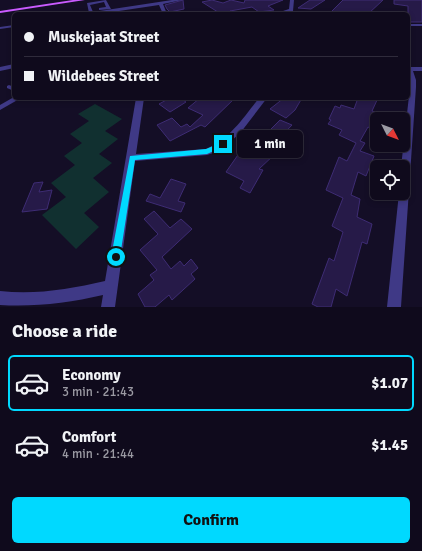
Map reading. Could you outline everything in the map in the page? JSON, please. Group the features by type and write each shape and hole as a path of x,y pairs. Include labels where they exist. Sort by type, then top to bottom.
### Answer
{"main road":[{"path":"0,8 60,0"},
{"path":"0,12 83,0"}],"street":[{"path":"115,12 180,0"},
{"path":"287,12 293,11 292,0"},
{"path":"160,3 164,12"},
{"path":"410,25 422,25"},
{"path":"0,28 12,26"},
{"path":"0,69 12,66"},
{"path":"410,69 422,69"},
{"path":"394,307 413,87 413,80 410,72"},
{"path":"0,108 14,100"},
{"path":"108,307 140,100"},
{"path":"132,158 207,152 216,149 235,133 261,100"},
{"path":"0,298 27,301 64,297 111,286"}],"green space":[{"path":"95,104 122,119 105,131 118,139 99,154 112,163 93,178 109,192 84,213 99,227 76,249 42,215 66,197 51,183 75,165 64,156 82,143 70,134 89,121 78,114"}],"building":[{"path":"183,0 184,9 170,12 165,5"},
{"path":"212,0 223,3 231,0 244,3 245,0 283,0 268,6 274,10 259,12 252,7 230,11 232,12 218,12 202,2"},
{"path":"310,0 325,0 311,9 298,8"},
{"path":"343,0 383,0 370,12 331,12"},
{"path":"394,0 422,0 422,22 410,22 410,12 408,12 408,6 394,4"},
{"path":"166,100 183,100 186,102 170,112 159,104"},
{"path":"198,100 233,100 205,127 201,125 170,141 157,125 172,118 181,127 187,124 190,127 203,115 188,108"},
{"path":"281,100 301,100 295,110 286,118 270,109"},
{"path":"357,100 377,100 372,111 375,112 370,112 370,128 368,127 360,141 365,143 360,151 374,156 372,160 370,160 370,166 366,176 358,172 351,195 360,199 357,217 372,224 367,244 362,242 347,296 336,289 331,307 318,307 312,304 329,258 334,261 343,232 332,226 343,198 326,190 339,157 347,161 356,143 339,135 342,130 328,124 331,120 329,119 335,106 340,108 341,105 354,109"},
{"path":"280,120 292,125 273,145 284,152 279,157 275,154 259,169 263,170 250,193 240,188 244,181 226,172 240,152 253,157 263,148 250,139 256,134 262,138"},
{"path":"171,179 186,184 178,201 185,203 181,212 146,201 150,194 160,198"},
{"path":"43,182 39,192 52,190 47,209 22,212 34,183"},
{"path":"154,211 170,228 181,219 192,229 162,257 171,269 180,261 184,266 191,259 198,268 191,274 195,279 172,300 169,295 155,307 145,307 138,294 154,280 150,275 157,270 140,250 158,234 144,219"}],"route":[{"path":"116,257 132,158 207,152 216,149 223,144"}]}
